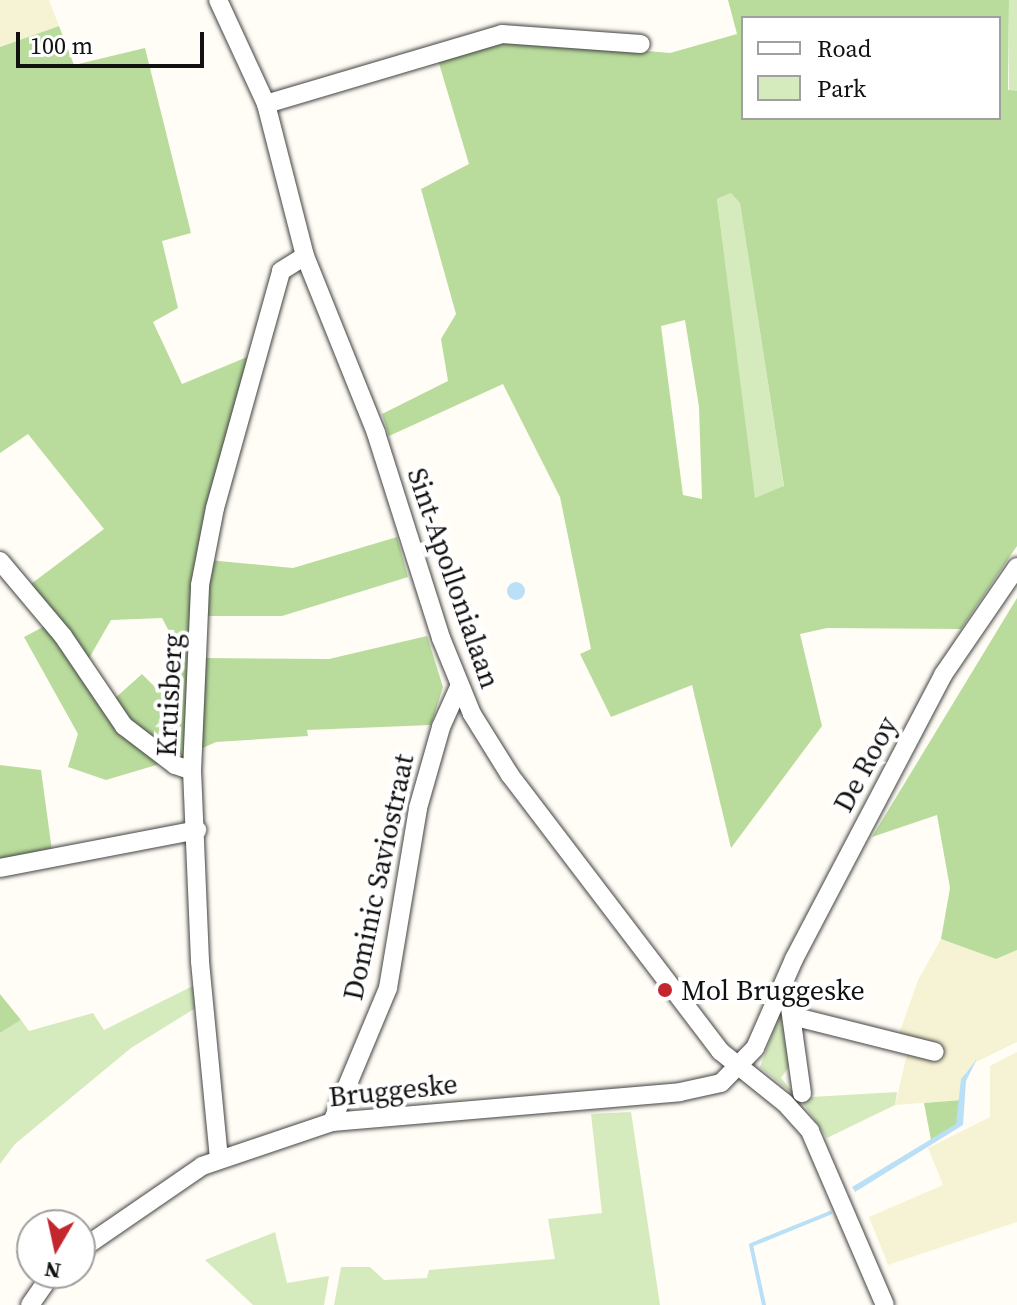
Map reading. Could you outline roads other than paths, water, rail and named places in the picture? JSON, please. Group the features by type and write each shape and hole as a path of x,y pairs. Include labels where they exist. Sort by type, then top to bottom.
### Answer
{"street":[{"name":"Sint-Apollonialaan","path":"218,0 266,104 305,256 376,433 459,687 510,775 738,1069 785,1103 810,1131 885,1305"},
{"path":"266,104 502,34 641,44"},
{"name":"Kruisberg","path":"219,1159 200,961 197,830 192,771 200,585 207,543 281,271 305,256"},
{"path":"0,561 63,636 124,726 175,765 192,771"},
{"name":"De Rooy","path":"738,1069 755,1048 776,996 943,675 1017,567"},
{"name":"Dominic Saviostraat","path":"332,1122 388,988 424,782 459,687"},
{"path":"0,868 197,830"},
{"path":"776,996 787,1002 792,1016 802,1093"},
{"path":"792,1016 935,1052"},
{"name":"Bruggeske","path":"96,1238 174,1181 219,1159 332,1122 704,1089 738,1069"}],"water":[{"path":"516,582 525,591 516,600 507,591"},
{"path":"977,1059 966,1081 963,1125 855,1192 852,1187 956,1124 961,1079"}],"waterway":[{"path":"764,1305 751,1245 830,1213"}],"place":[{"name":"Mol Bruggeske","path":"665,990"}]}
